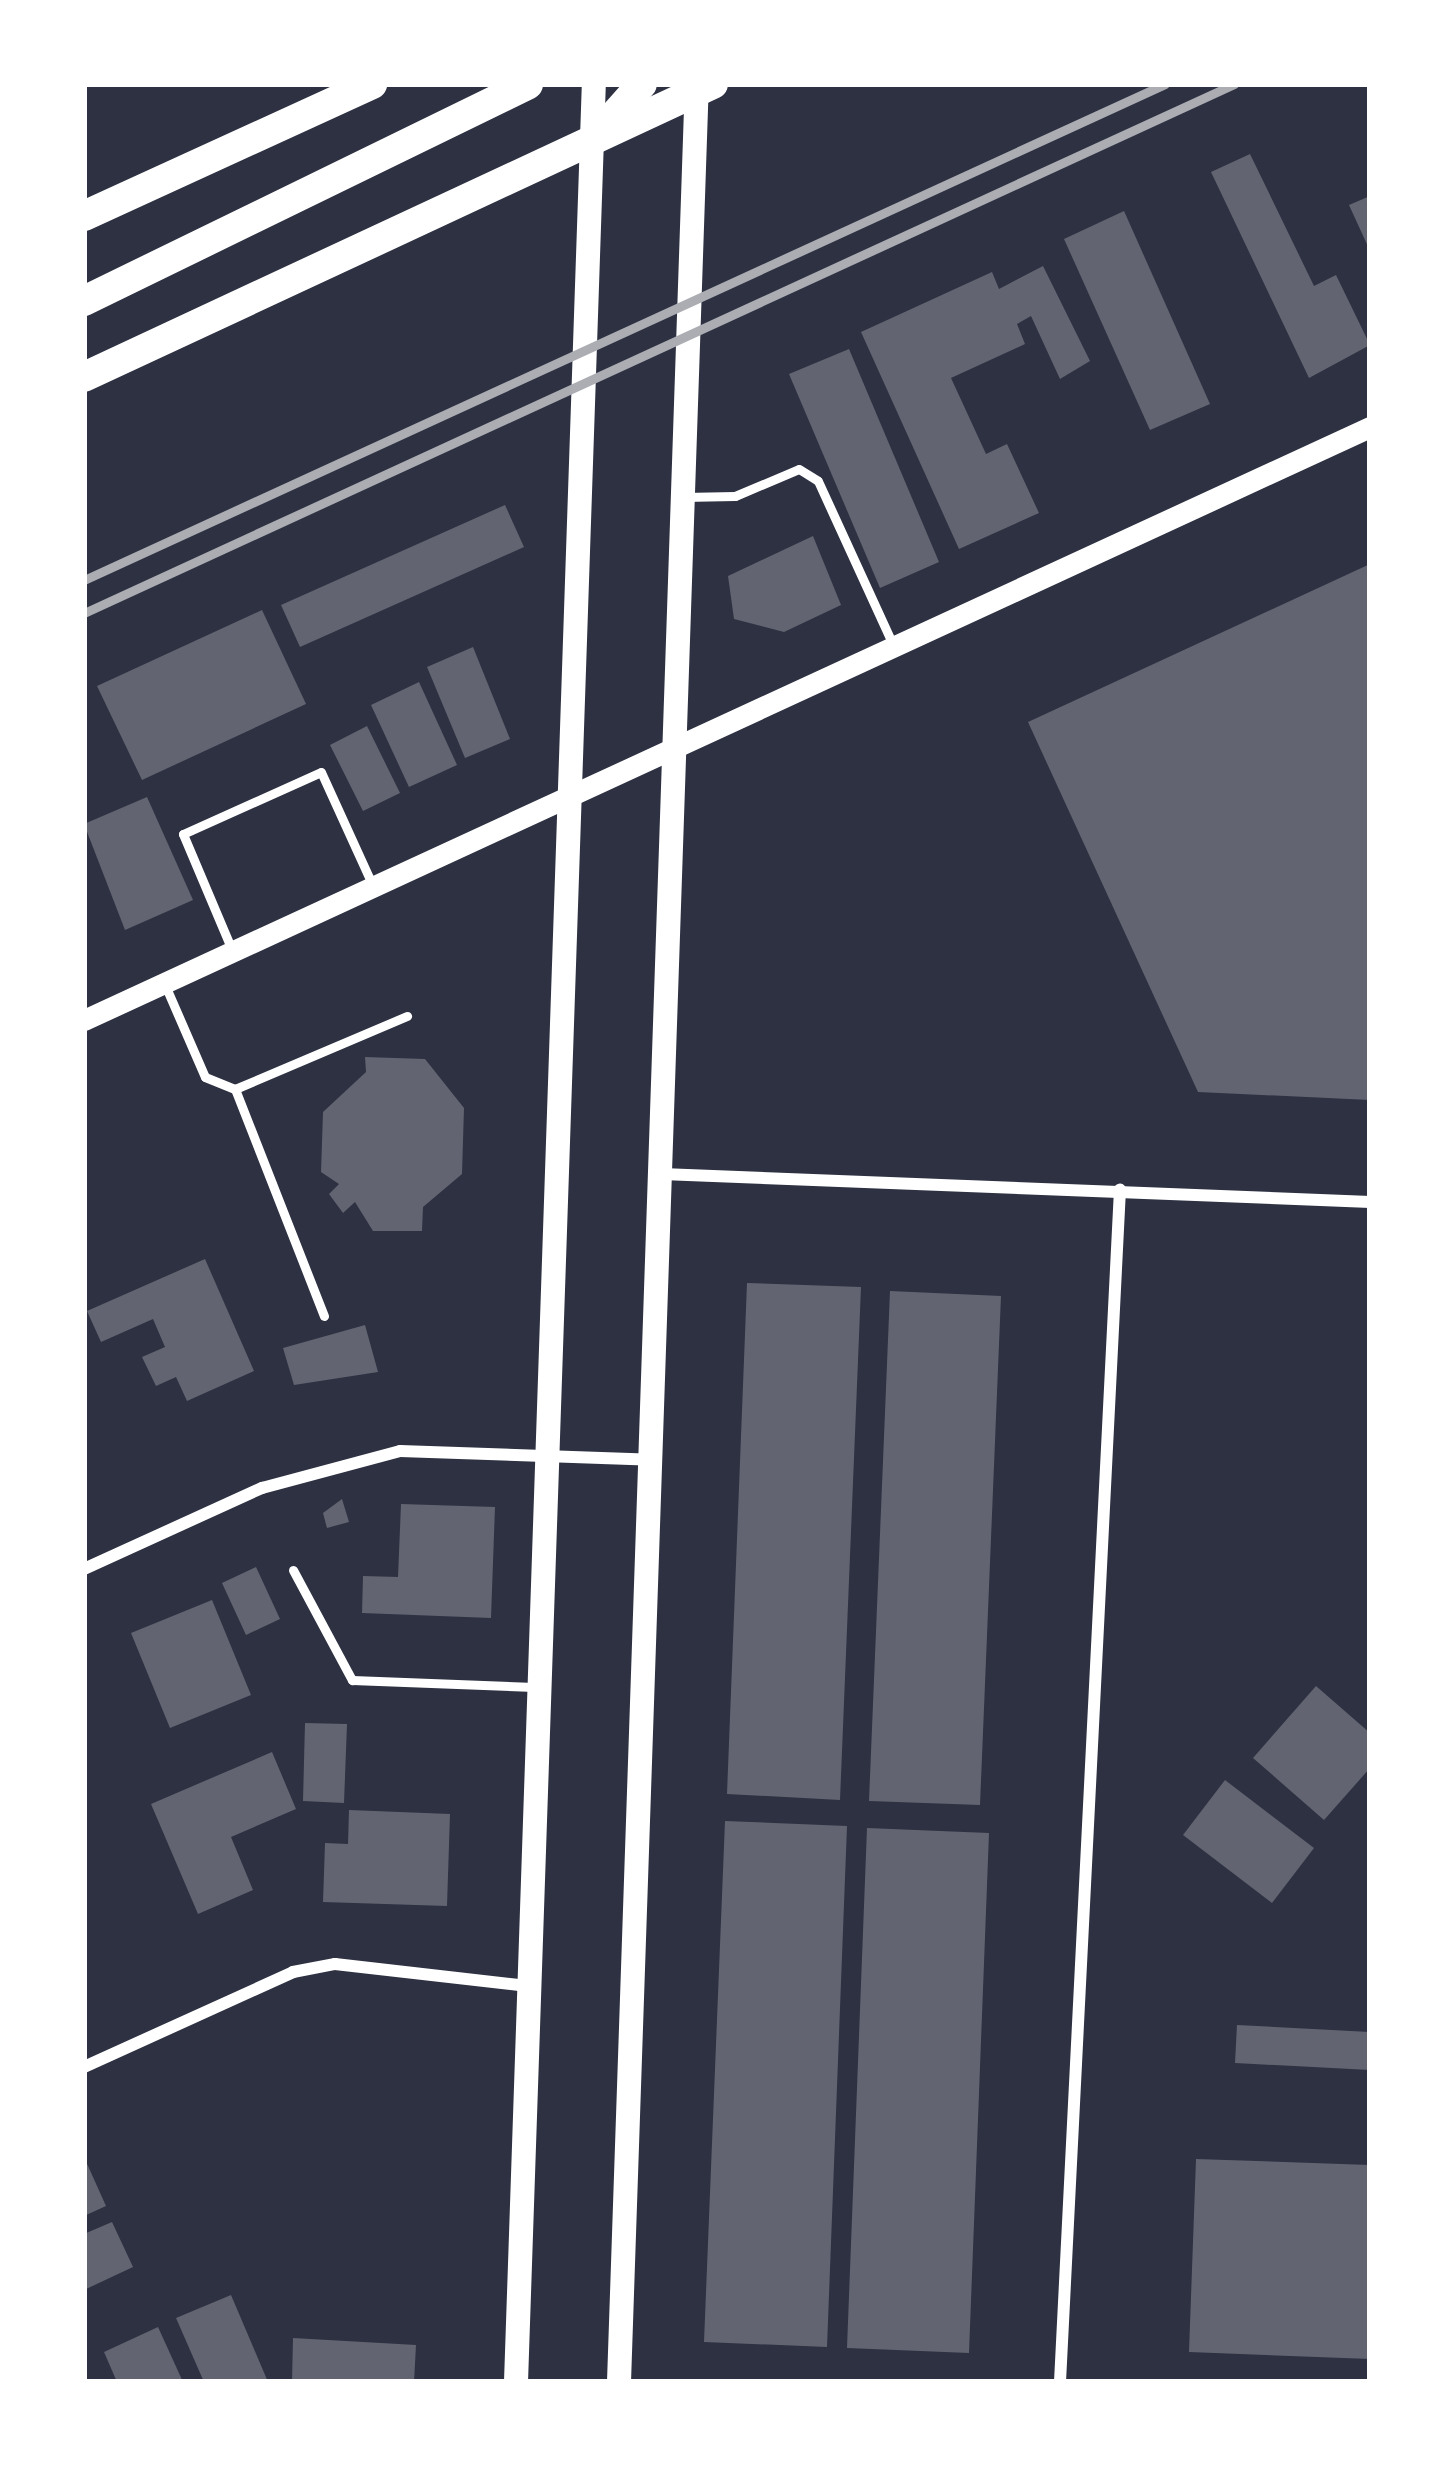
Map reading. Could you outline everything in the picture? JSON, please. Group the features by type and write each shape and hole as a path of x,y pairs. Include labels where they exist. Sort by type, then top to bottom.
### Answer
{"main road":[{"path":"84,216 372,84"},
{"path":"84,301 529,84"},
{"path":"516,2382 594,84"},
{"path":"593,139 642,84"},
{"path":"84,376 702,86 667,748 662,1174 620,2382"}],"street":[{"path":"84,1020 1370,427"},
{"path":"662,1174 1370,1202"},
{"path":"1060,2382 1120,1190"},
{"path":"84,1569 262,1488 400,1451 652,1460"},
{"path":"84,2067 292,1972 335,1964 530,1986"}],"lane":[{"path":"682,497 735,496 799,469 818,481 893,645"},
{"path":"232,951 183,834 321,772 373,886"},
{"path":"164,983 205,1077 235,1089 407,1016"},
{"path":"235,1089 324,1316"},
{"path":"293,1570 352,1680 540,1688"}],"building":[{"path":"1250,154 1314,286 1336,275 1370,345 1309,378 1211,172"},
{"path":"1370,196 1370,251 1349,205"},
{"path":"1124,211 1210,404 1150,430 1064,239"},
{"path":"1043,266 1090,361 1060,379 1031,316 1017,324 1025,344 951,378 986,454 1007,444 1039,513 959,549 861,332 992,272 999,289"},
{"path":"849,349 939,562 880,588 789,374"},
{"path":"505,505 524,547 300,647 281,605"},
{"path":"813,536 841,605 784,632 734,619 728,576"},
{"path":"1370,564 1370,1100 1198,1092 1028,722"},
{"path":"262,610 306,704 142,780 97,686"},
{"path":"473,647 510,739 465,758 427,667"},
{"path":"419,682 457,765 409,787 371,705"},
{"path":"367,726 400,793 363,811 330,745"},
{"path":"147,797 193,900 125,930 84,824"},
{"path":"365,1057 425,1059 464,1108 462,1174 423,1207 422,1231 373,1231 355,1202 343,1213 329,1194 339,1184 321,1172 323,1112 366,1072"},
{"path":"205,1259 254,1371 187,1401 176,1377 156,1386 142,1357 165,1347 153,1319 101,1342 87,1311"},
{"path":"747,1283 861,1287 840,1800 727,1794"},
{"path":"890,1291 1001,1296 980,1805 869,1801"},
{"path":"365,1325 378,1372 294,1385 283,1348"},
{"path":"342,1499 349,1522 327,1528 323,1513"},
{"path":"401,1504 495,1507 491,1618 362,1613 363,1576 398,1577"},
{"path":"256,1567 280,1619 246,1635 222,1583"},
{"path":"212,1600 251,1695 170,1728 131,1633"},
{"path":"1316,1686 1370,1733 1370,1768 1324,1820 1253,1758"},
{"path":"305,1723 347,1724 344,1803 303,1801"},
{"path":"272,1752 296,1809 231,1837 253,1890 198,1914 151,1804"},
{"path":"1225,1780 1314,1848 1272,1903 1183,1835"},
{"path":"349,1810 450,1814 447,1906 323,1902 325,1843 348,1844"},
{"path":"725,1821 847,1826 827,2347 704,2342"},
{"path":"867,1828 989,1833 969,2353 847,2348"},
{"path":"1237,2025 1370,2032 1370,2070 1235,2063"},
{"path":"84,2157 106,2206 84,2216"},
{"path":"1196,2159 1370,2165 1370,2359 1189,2352"},
{"path":"112,2222 133,2267 84,2290 84,2234"},
{"path":"231,2295 268,2382 204,2382 176,2318"},
{"path":"158,2327 183,2382 117,2382 104,2352"},
{"path":"293,2338 416,2345 414,2382 292,2382"}],"railway":[{"path":"84,580 1165,84"},
{"path":"84,613 1234,84"}]}
